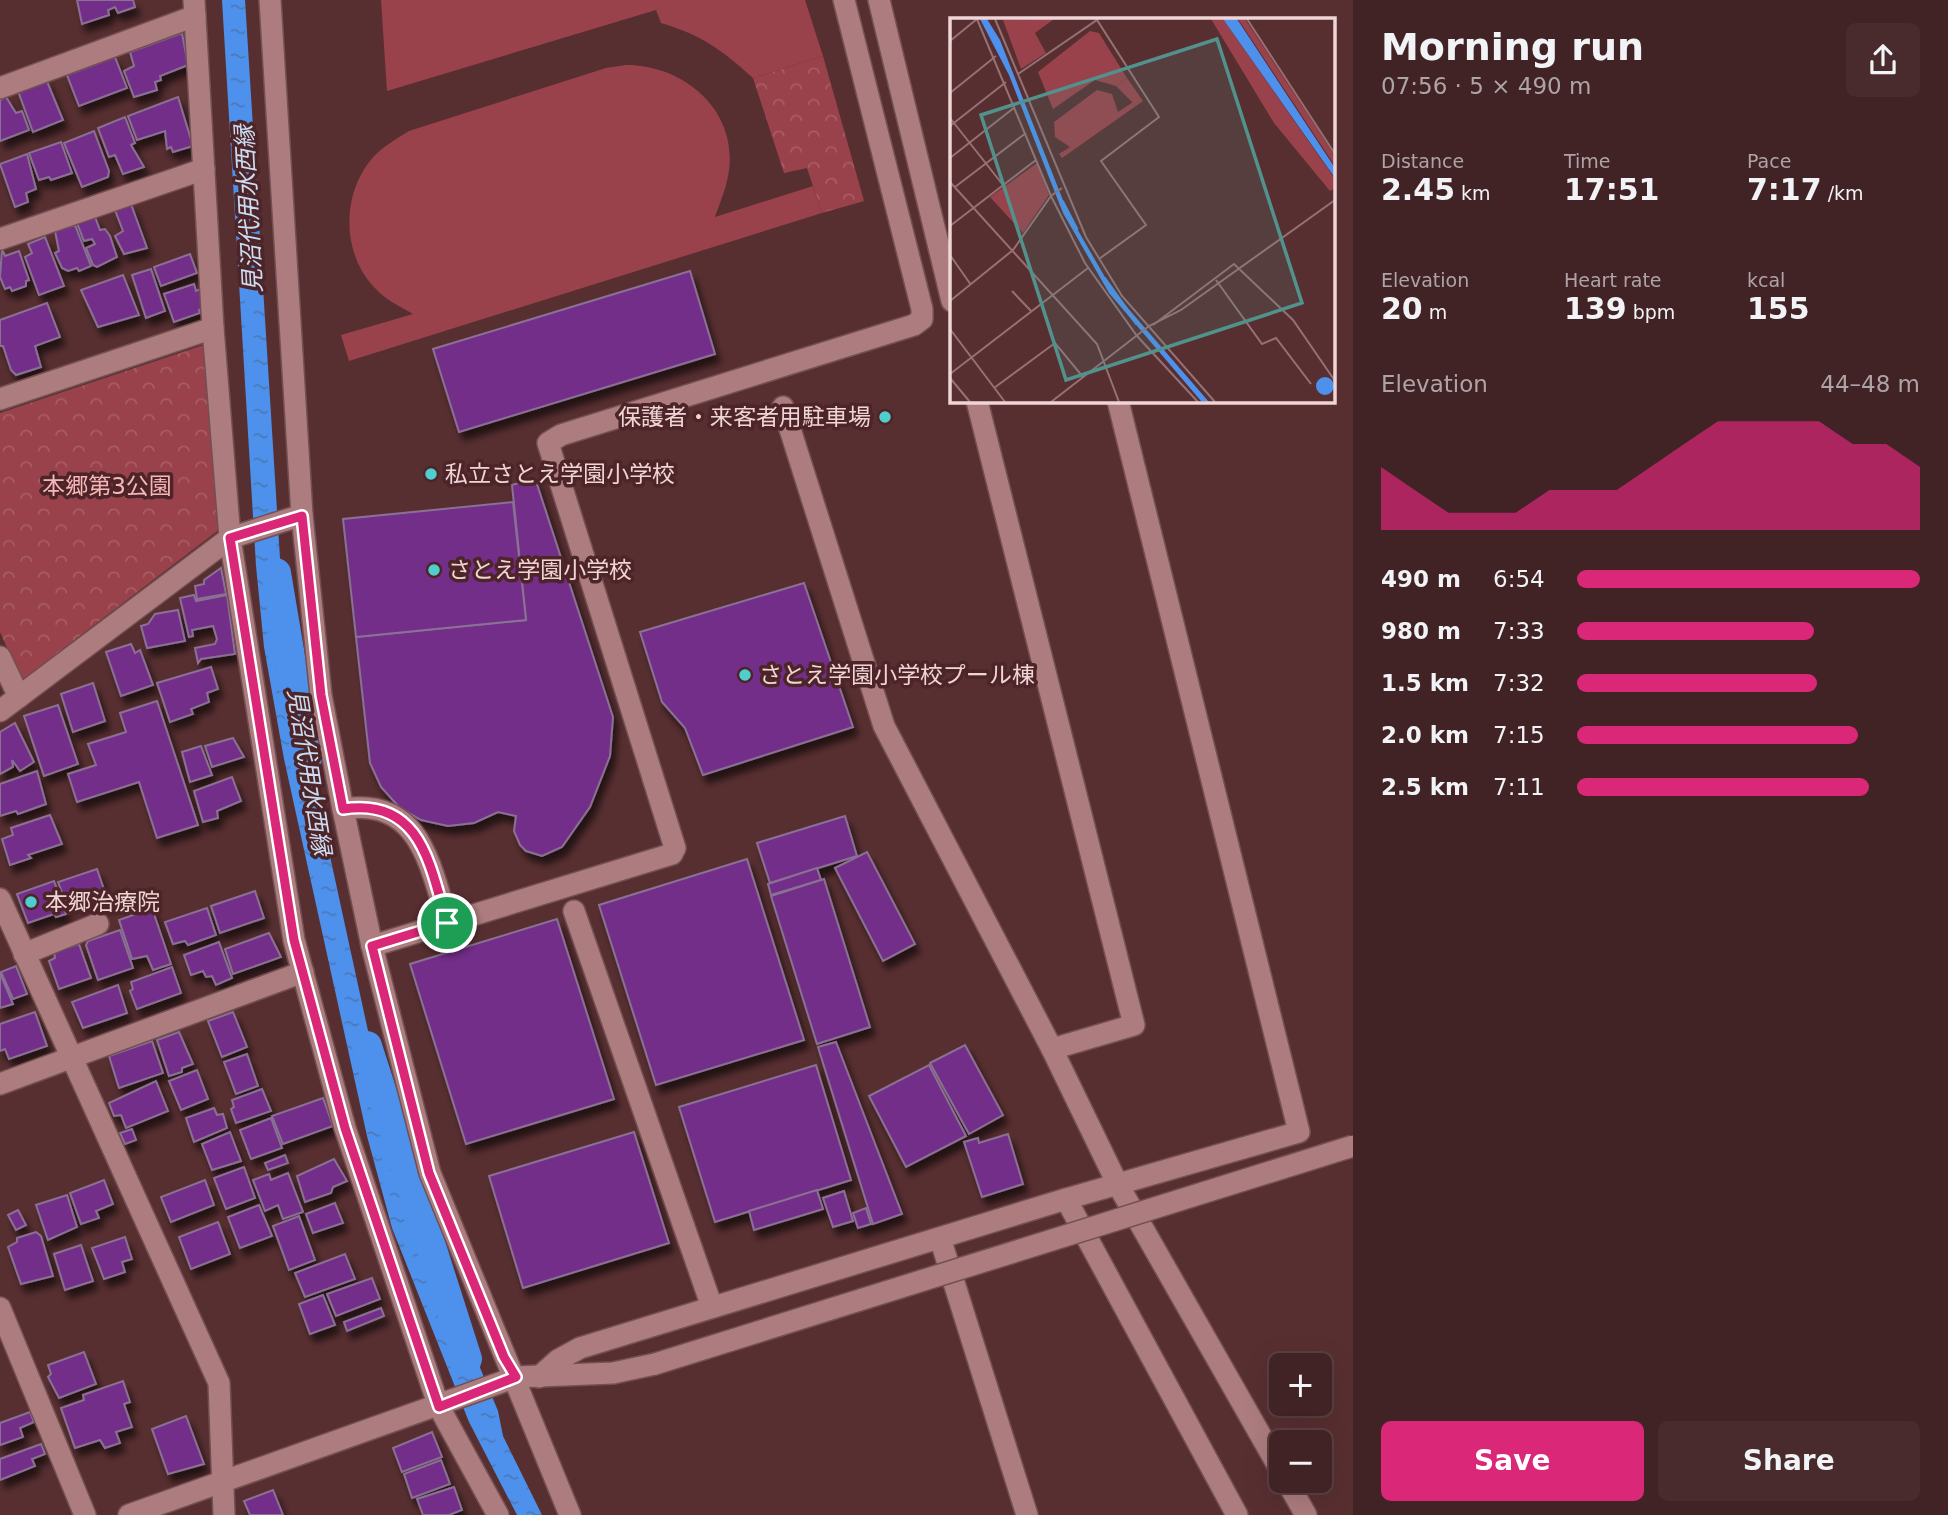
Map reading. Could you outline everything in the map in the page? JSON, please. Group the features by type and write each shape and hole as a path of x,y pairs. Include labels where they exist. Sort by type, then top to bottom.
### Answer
{"street":[{"path":"270,0 295,518 321,695 343,809 372,946 429,1173 504,1357 507,1381 570,1515"},
{"path":"372,946 672,854 675,848 548,443 561,435 809,360 915,325 922,319 844,0"},
{"path":"879,0 950,294"},
{"path":"0,88 195,8 213,328 294,940 345,1128 445,1405 498,1515"},
{"path":"0,239 204,169"},
{"path":"0,398 213,328"},
{"path":"977,402 1134,1025 1052,1049"},
{"path":"539,1377 558,1360 580,1348 1117,1183 1299,1132 1118,402"},
{"path":"783,407 884,726 1052,1049 1117,1183 1269,1450"},
{"path":"0,711 239,535 295,518"},
{"path":"0,657 19,697"},
{"path":"343,809 363,806 388,812 414,831 424,848 447,923"},
{"path":"0,899 219,1383 224,1515"},
{"path":"574,911 712,1307"},
{"path":"24,954 99,924"},
{"path":"0,1084 303,972"},
{"path":"129,1515 507,1381 613,1373 655,1364 1353,1146"},
{"path":"1066,1199 1237,1515"},
{"path":"940,1238 1027,1515"},
{"path":"0,1308 85,1515"},
{"path":"1293,1493 1306,1515"}],"green space":[{"path":"381,0 805,0 823,56 753,78 711,44 661,23 656,10 387,91"},
{"path":"823,56 864,201 822,213 807,168 784,173 753,78"},
{"path":"626,65 647,67 686,82 715,110 724,128 729,148 729,170 715,217 813,186 822,213 349,361 341,335 413,314 377,291 363,272 351,241 350,207 354,191 374,156 409,131 606,68"},
{"name":"本郷第3公園","path":"210,343 220,529 22,680 0,632 0,413"}],"water":[{"path":"222,0 245,0 286,654 390,1132 423,1253 445,1304 476,1358 498,1411 503,1436 542,1515 517,1515 469,1422 392,1228 367,1136 284,759 264,647 256,566"}],"building":[{"path":"77,0 133,0 135,7 118,13 115,7 108,10 109,15 82,24"},
{"path":"182,33 188,65 160,76 161,80 155,82 157,90 134,97 124,71 134,66 130,52"},
{"path":"115,57 127,88 79,106 67,75"},
{"path":"46,79 63,120 33,132 18,91"},
{"path":"6,97 16,113 22,111 29,130 0,141 0,100"},
{"path":"178,97 193,146 173,152 171,147 167,149 165,131 137,140 128,116"},
{"path":"125,117 135,143 131,145 144,167 123,174 115,155 109,157 98,128"},
{"path":"94,131 109,171 108,177 82,187 64,143"},
{"path":"61,142 72,173 51,180 49,177 39,180 29,153"},
{"path":"27,154 36,189 26,193 28,202 15,207 0,164"},
{"path":"131,204 147,248 124,254 115,236 123,231 115,210"},
{"path":"95,217 100,230 105,229 110,236 117,257 97,267 93,265 86,248 95,244 92,239 84,241 77,223"},
{"path":"75,225 91,266 79,271 77,268 68,271 62,268 55,253 59,251 55,231"},
{"path":"45,237 64,286 39,295 25,257 32,253 28,244"},
{"path":"2,249 5,256 19,251 29,280 26,281 26,286 12,291 10,287 5,289 0,277"},
{"path":"190,254 197,273 161,286 154,267"},
{"path":"151,269 165,311 146,318 132,275"},
{"path":"690,271 715,354 459,432 433,349"},
{"path":"123,275 139,315 98,327 81,290"},
{"path":"194,284 196,291 203,288 209,306 199,310 200,313 174,322 164,294"},
{"path":"47,303 60,337 35,346 41,367 16,375 11,370 3,346 0,346 0,320"},
{"path":"535,478 613,717 610,756 590,807 562,847 542,856 526,851 520,845 514,831 516,816 498,812 474,823 448,826 421,820 399,807 381,787 370,763 356,637 526,620 512,485"},
{"name":"さとえ学園小学校","path":"513,502 526,620 356,637 343,519"},
{"path":"221,568 226,594 197,599 195,586 204,584 204,580"},
{"name":"さとえ学園小学校プール棟","path":"804,583 853,727 703,775 685,728 662,702 640,632"},
{"path":"194,595 196,601 227,595 235,654 201,659 198,663 195,648 215,644 217,639 213,626 192,630 193,636 189,637 180,598"},
{"path":"178,610 185,641 147,648 141,626 148,624 155,614"},
{"path":"131,644 135,653 140,650 153,685 121,696 106,652"},
{"path":"211,667 218,689 207,693 209,702 191,709 193,714 170,722 157,683"},
{"path":"93,683 105,721 73,732 61,694"},
{"path":"157,701 198,825 157,838 139,782 77,802 68,774 96,765 88,744 126,732 120,713"},
{"path":"58,705 78,764 44,776 24,716"},
{"path":"15,723 34,762 20,771 12,760 13,767 0,774 0,732"},
{"path":"233,738 244,757 212,767 205,746"},
{"path":"201,746 212,775 190,782 182,752"},
{"path":"37,771 46,804 18,814 16,811 0,816 0,784"},
{"path":"232,777 241,801 217,811 218,818 203,822 194,791"},
{"path":"50,815 62,844 28,855 31,858 10,865 2,839 13,835 11,828"},
{"path":"845,816 857,856 770,883 757,843"},
{"path":"867,852 915,944 883,961 835,868"},
{"path":"747,859 804,1040 656,1085 599,905"},
{"path":"817,868 821,880 771,895 768,884"},
{"path":"97,869 108,901 95,905 92,900 85,902 83,898 66,903 58,882"},
{"path":"824,879 870,1027 817,1044 771,896"},
{"path":"54,881 66,914 56,917 54,914 28,923 17,894"},
{"path":"255,891 264,918 220,933 211,906"},
{"path":"152,908 171,964 153,970 147,956 132,959 119,920"},
{"path":"207,908 216,935 188,945 185,941 173,944 165,922"},
{"path":"557,919 614,1099 466,1144 410,964"},
{"path":"120,930 133,968 98,980 86,945 88,941"},
{"path":"269,933 281,957 233,974 225,949"},
{"path":"219,942 232,978 216,985 212,976 206,977 203,971 191,975 184,955"},
{"path":"79,944 91,978 59,989 49,961 55,958 54,952"},
{"path":"16,966 27,994 13,999 1,972"},
{"path":"172,967 181,993 137,1009 130,991 133,989 131,982"},
{"path":"0,973 13,1004 0,1008"},
{"path":"118,985 127,1013 83,1028 72,1002"},
{"path":"35,1012 47,1046 9,1059 5,1049 0,1051 0,1024"},
{"path":"233,1012 247,1047 222,1057 208,1021"},
{"path":"179,1032 193,1064 182,1068 182,1072 169,1076 157,1040"},
{"path":"152,1041 163,1073 119,1088 109,1056"},
{"path":"836,1042 902,1214 873,1224 818,1047"},
{"path":"965,1045 1003,1115 969,1134 930,1063"},
{"path":"247,1054 258,1086 236,1094 224,1062"},
{"path":"816,1065 851,1180 715,1222 679,1107"},
{"path":"929,1065 966,1136 906,1167 869,1096"},
{"path":"197,1070 208,1099 181,1110 169,1081"},
{"path":"156,1081 168,1111 126,1128 121,1115 114,1116 109,1103"},
{"path":"262,1089 271,1111 236,1123 231,1109 234,1107 232,1100"},
{"path":"323,1098 333,1126 283,1144 272,1116"},
{"path":"214,1108 217,1115 223,1114 227,1128 194,1142 186,1118"},
{"path":"271,1118 282,1148 251,1159 240,1130"},
{"path":"132,1129 136,1140 125,1144 120,1133"},
{"path":"230,1132 241,1161 212,1170 202,1144"},
{"path":"634,1132 669,1243 523,1288 489,1176"},
{"path":"1008,1134 1023,1184 982,1197 964,1142 978,1138 979,1143"},
{"path":"285,1155 288,1163 268,1170 265,1163"},
{"path":"334,1159 347,1181 333,1187 331,1193 305,1202 297,1176"},
{"path":"244,1167 255,1198 226,1209 214,1178"},
{"path":"288,1173 303,1212 283,1219 278,1205 265,1211 253,1180 269,1174 271,1180"},
{"path":"104,1180 113,1204 96,1211 99,1218 81,1224 70,1193"},
{"path":"205,1180 214,1205 171,1222 161,1197"},
{"path":"817,1190 823,1209 754,1230 749,1211"},
{"path":"844,1191 853,1221 833,1227 823,1198"},
{"path":"67,1195 77,1227 48,1240 36,1205"},
{"path":"335,1203 343,1223 313,1233 306,1214"},
{"path":"259,1205 272,1236 240,1248 228,1217"},
{"path":"866,1208 871,1224 858,1228 853,1213"},
{"path":"18,1210 26,1225 16,1230 8,1215"},
{"path":"299,1216 315,1260 289,1270 273,1226"},
{"path":"218,1222 230,1254 191,1269 179,1237"},
{"path":"36,1232 41,1236 53,1276 21,1284 8,1247 17,1242 17,1238"},
{"path":"125,1237 132,1259 122,1262 125,1272 104,1279 92,1248"},
{"path":"81,1245 93,1281 65,1290 54,1254"},
{"path":"345,1254 355,1279 305,1297 295,1273"},
{"path":"372,1278 380,1299 336,1316 327,1294"},
{"path":"323,1295 335,1325 310,1334 299,1304"},
{"path":"381,1308 384,1316 347,1331 344,1322"},
{"path":"84,1352 96,1384 59,1398 48,1377 51,1374 48,1365"},
{"path":"123,1381 130,1402 124,1404 132,1427 116,1432 120,1443 105,1448 100,1440 75,1448 61,1408 84,1400 83,1395"},
{"path":"30,1412 34,1422 20,1428 23,1437 0,1445 0,1423"},
{"path":"186,1416 204,1464 168,1474 152,1429"},
{"path":"432,1432 442,1457 402,1472 393,1448"},
{"path":"41,1444 45,1454 32,1459 35,1466 0,1480 0,1459"},
{"path":"441,1460 450,1484 412,1498 404,1474"},
{"path":"454,1487 462,1510 449,1515 423,1515 417,1499"},
{"path":"273,1490 283,1515 250,1515 244,1501"}],"waterway":[{"name":"見沼代用水西縁","path":"276,573 307,758"},
{"name":"見沼代用水西縁","path":"367,1046 467,1359"}],"place":[{"name":"保護者・来客者用駐車場","path":"885,417"},
{"name":"私立さとえ学園小学校","path":"431,474"},
{"name":"さとえ学園小学校","path":"434,570"},
{"name":"さとえ学園小学校プール棟","path":"745,675"},
{"name":"本郷治療院","path":"31,902"}],"route":[{"path":"302,516 321,695 343,809 363,806 388,812 414,831 424,848 447,923 372,946 429,1173 504,1357 516,1377 439,1407 345,1128 294,940 230,538 302,516"}]}
